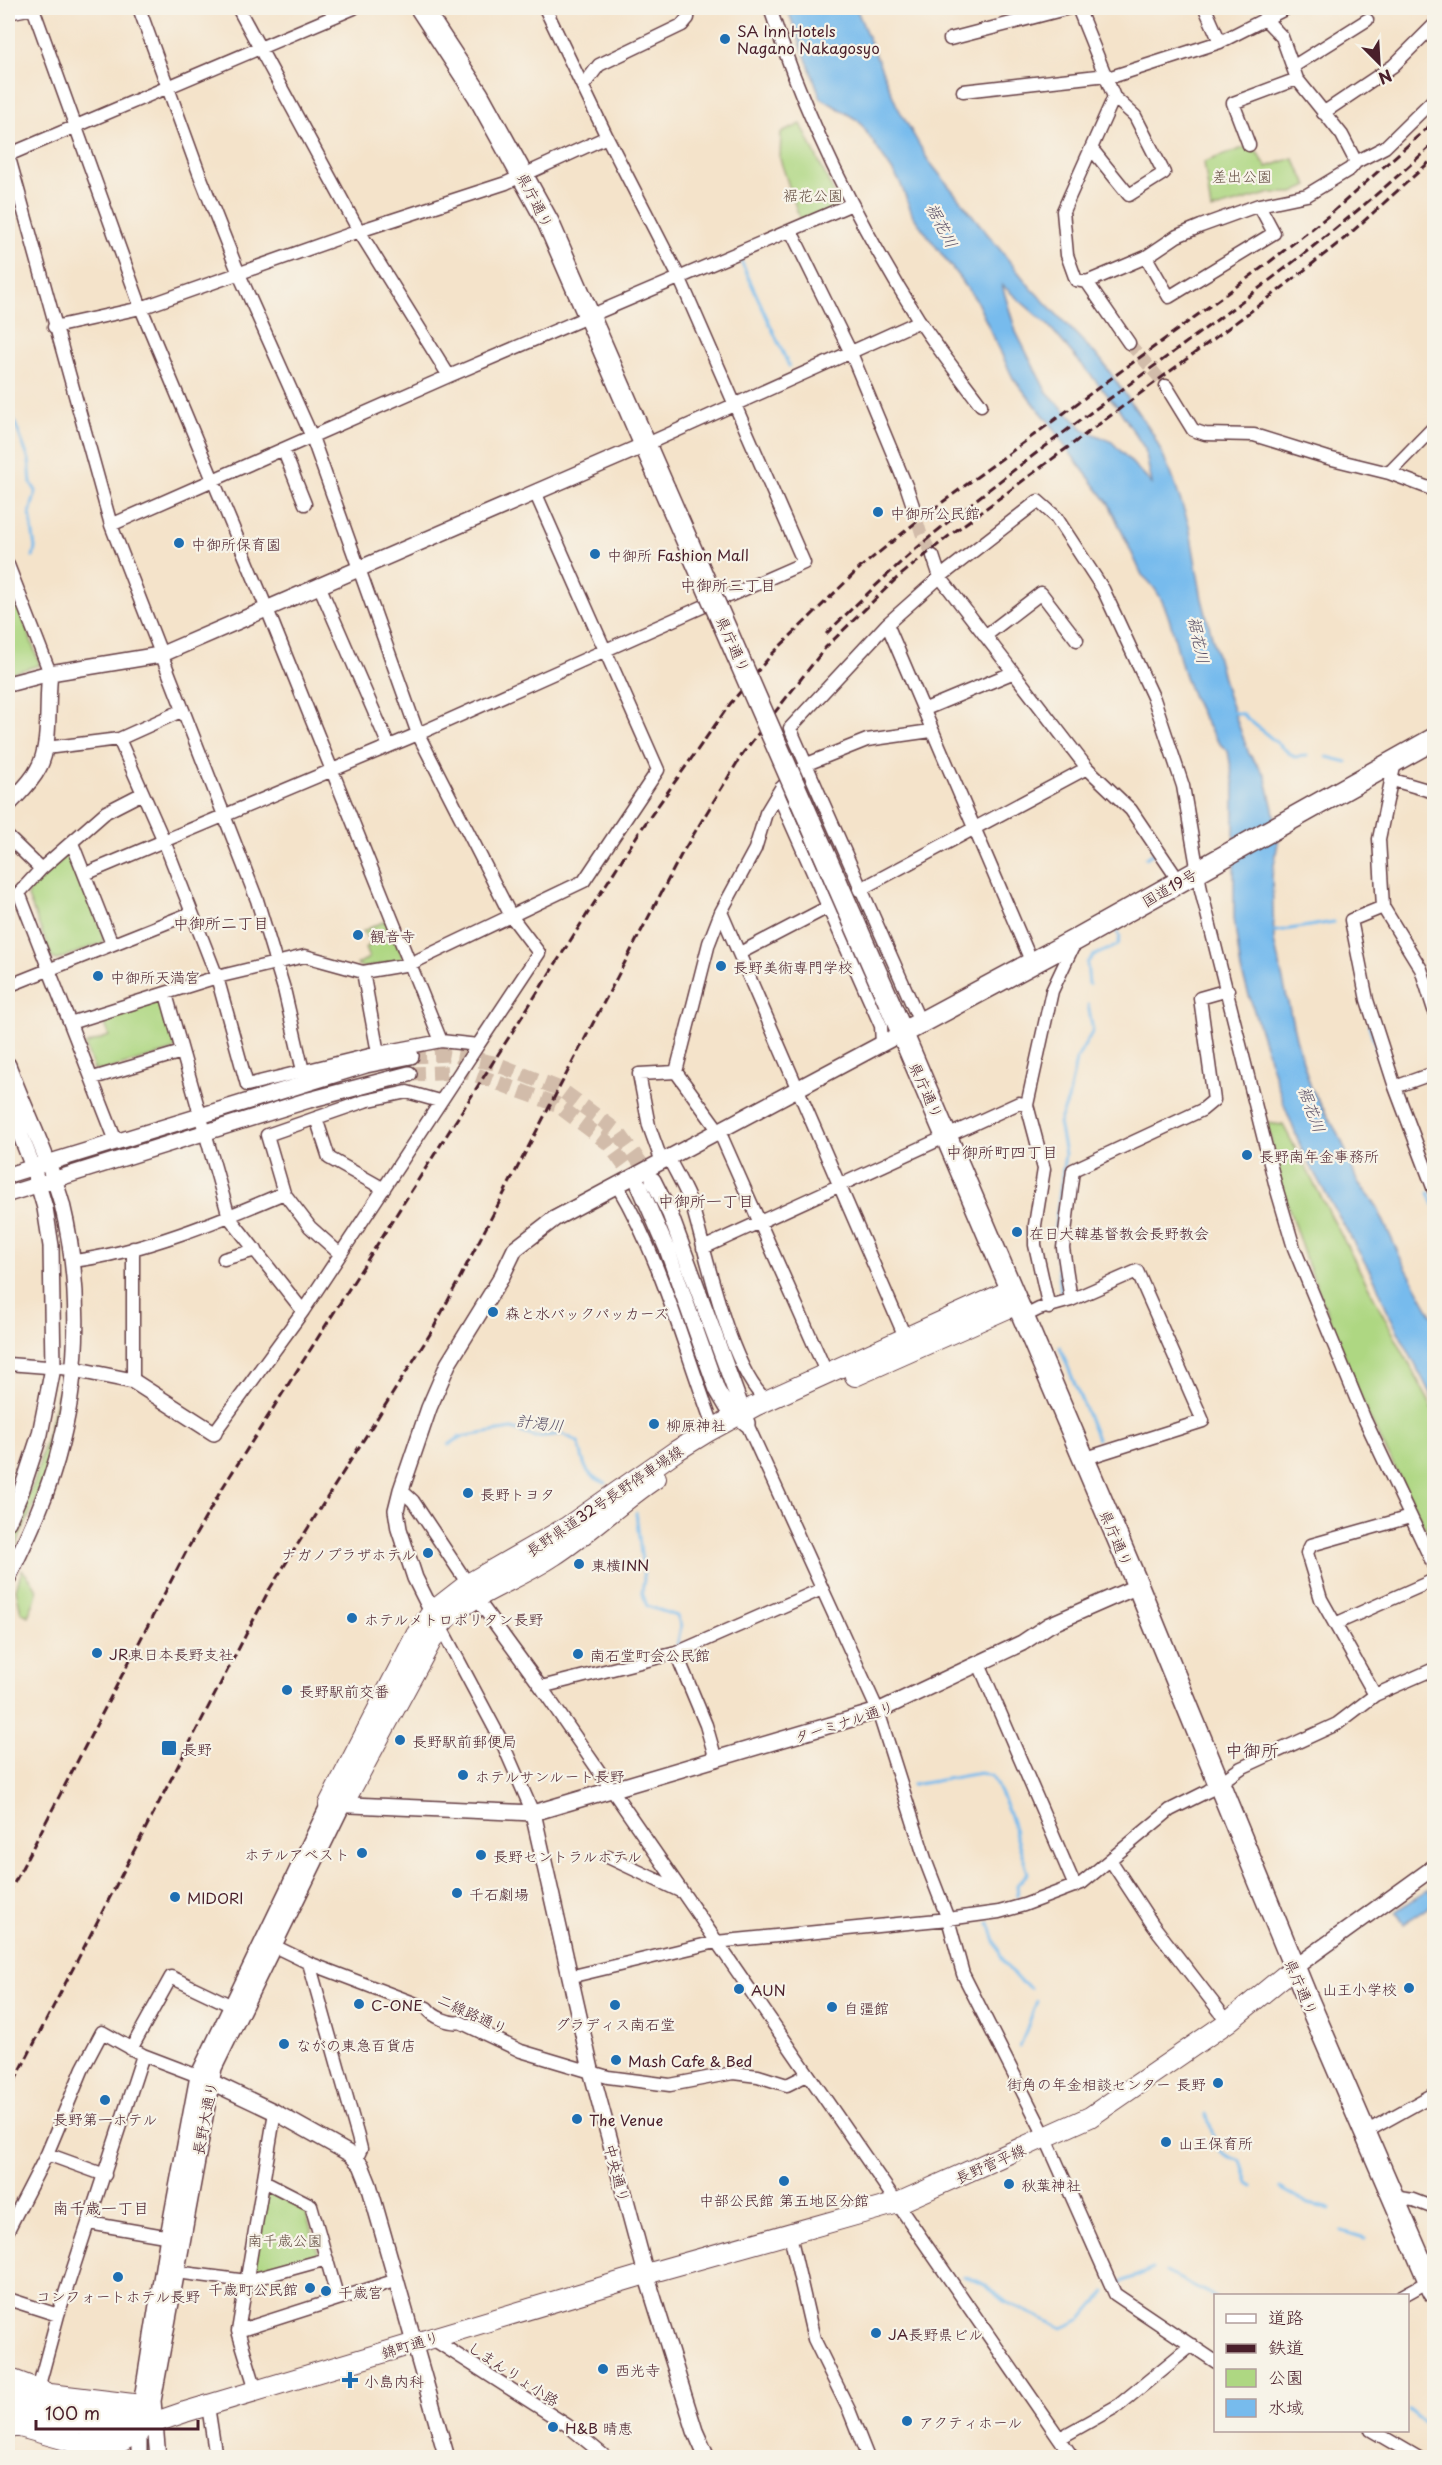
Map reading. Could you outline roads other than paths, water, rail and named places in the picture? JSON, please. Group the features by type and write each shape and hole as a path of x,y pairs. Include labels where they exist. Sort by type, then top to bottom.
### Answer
{"highway":[{"name":"県庁通り","path":"421,8 478,95 524,176 647,444 664,488 946,1135 1220,1782 1294,1968 1432,2287"},
{"name":"国道19号","path":"902,1033 1077,939 1324,800 1394,771 1434,739"}],"main road":[{"name":"長野県道32号長野停車場線","path":"474,1590 554,1556 644,1486 695,1453 767,1401 906,1339 1017,1303"},
{"name":"長野県道32号長野停車場線","path":"327,1807 416,1635 436,1618 454,1611 474,1590 676,1450 714,1428 1017,1303"},
{"name":"長野菅平線","path":"646,2274 898,2203 1046,2138 1090,2117 1118,2099 1228,2022 1294,1968"},
{"name":"錦町通り","path":"143,2419 174,2416 646,2274"},
{"path":"8,2379 143,2419"},
{"path":"8,2427 20,2427 77,2443 117,2444 143,2419"}],"street":[{"path":"8,13 33,8 141,308 267,609 441,1041"},
{"path":"8,1364 73,1369 133,1381 160,1396 214,1433 303,1311 439,1101 539,953 511,916 418,734 312,436 239,274 139,8"},
{"path":"238,8 359,231 449,376"},
{"path":"303,1071 277,961 226,816 181,711 111,525 54,327 8,155 354,8"},
{"path":"545,8 607,137 680,279 737,405 804,563 729,596"},
{"path":"583,86 599,65 682,25 688,18 689,8"},
{"path":"770,8 790,69 852,204 920,321 981,405"},
{"path":"950,39 1069,8"},
{"path":"1078,8 1108,76 1114,97 1135,116 1164,173 1129,195 1091,148"},
{"path":"1205,8 1221,42"},
{"path":"963,91 1108,76 1221,42 1287,8"},
{"path":"1264,18 1282,37 1295,72 1323,113 1342,135 1356,162"},
{"path":"1249,145 1233,103 1295,72 1366,21"},
{"path":"1323,113 1392,66 1434,25"},
{"path":"1114,97 1063,211 1067,255 1076,280 1087,282 1146,256 1177,236 1259,205 1307,195 1350,169 1356,162 1385,147 1434,99"},
{"path":"54,327 141,308 524,176 607,137"},
{"path":"111,525 213,478 852,204"},
{"path":"1146,256 1169,297 1274,233 1259,205"},
{"path":"791,231 851,353 908,488 913,506"},
{"path":"1087,282 1129,343"},
{"path":"8,684 50,673 160,655 737,405 920,321"},
{"path":"1166,386 1194,430 1205,434 1254,435 1328,458 1389,473 1434,490"},
{"path":"1389,473 1434,428"},
{"path":"283,449 305,504"},
{"path":"70,1023 217,976 305,956 363,972 410,964 584,881 658,770 535,492"},
{"path":"920,1022 790,728 886,624 940,577 1038,501 1056,517 1103,588 1154,699 1183,786 1228,990 1276,1187 1294,1248 1365,1420 1434,1566"},
{"path":"933,556 940,577 1012,673 1087,768 1131,810 1179,881"},
{"path":"8,565 50,673 46,748 39,768 31,781 8,805"},
{"path":"319,585 389,746"},
{"path":"985,636 1041,593 1077,640"},
{"path":"85,874 418,734 702,607"},
{"path":"886,624 1032,963"},
{"path":"923,710 1012,673"},
{"path":"46,748 119,739 181,711"},
{"path":"676,1071 709,943 721,912 755,849 766,813 778,794 807,764 867,740 931,730"},
{"path":"119,739 141,794 164,841 217,976 247,1085 378,1053 441,1041 478,1046"},
{"path":"860,889 1087,768"},
{"path":"1434,792 1394,771 1378,839 1383,907 1421,969 1434,1010"},
{"path":"119,1142 114,1136 19,893 41,869 106,812 141,794"},
{"path":"778,794 830,906 881,1026 882,1044"},
{"path":"8,837 41,869"},
{"path":"72,843 112,944"},
{"path":"740,953 830,906"},
{"path":"1383,907 1351,920 1367,1000 1395,1087 1434,1190"},
{"path":"721,912 906,1339"},
{"path":"8,986 191,913"},
{"path":"1049,1308 1035,1245 1035,1226 1044,1169 1027,1105 1052,991 1077,939"},
{"path":"363,972 378,1053"},
{"path":"1071,1300 1063,1248 1073,1170 1202,1110 1214,1100 1200,998 1228,990"},
{"path":"166,994 229,1217 303,1311"},
{"path":"328,1834 327,1807 533,1813 502,1742 415,1578 399,1529 396,1510 429,1408 448,1364 501,1278 515,1249 554,1219 902,1033"},
{"path":"93,1078 182,1052"},
{"path":"8,1175 202,1118 366,1065 411,1056"},
{"path":"8,1065 40,1164 39,1185 51,1246 53,1368 40,1434 21,1492 8,1522"},
{"path":"676,1071 719,1131 826,1374"},
{"path":"676,1071 639,1074 649,1126 665,1160 692,1206 711,1280 743,1365 753,1386 767,1401"},
{"path":"1395,1087 1434,1073"},
{"path":"8,1194 309,1100 409,1074"},
{"path":"340,1254 310,1227 284,1193 267,1135 365,1101 407,1092 439,1101"},
{"path":"8,1103 40,1164 54,1179 73,1261 75,1310 73,1369 61,1443 33,1524 8,1578"},
{"path":"703,1248 946,1135 1019,1103 1027,1105"},
{"path":"316,1118 329,1158 384,1189"},
{"path":"646,1182 670,1214 742,1418 878,1711 926,1862 948,1919 963,1974 1008,2058 1115,2294 1214,2360"},
{"path":"618,1185 640,1225 671,1301 699,1391 714,1428"},
{"path":"73,1261 133,1248 229,1217 284,1193"},
{"path":"133,1248 133,1381"},
{"path":"224,1259 256,1250"},
{"path":"1017,1303 1039,1309 1049,1308 1137,1270 1203,1421 1083,1459"},
{"path":"401,1490 413,1501 474,1590 482,1606 541,1687 1073,2457"},
{"path":"1375,1695 1321,1599 1307,1553 1311,1545 1410,1517"},
{"path":"1335,1624 1434,1580"},
{"name":"ターミナル通り","path":"533,1813 878,1711 1022,1643 1049,1625 1138,1586"},
{"path":"541,1687 676,1653 822,1589"},
{"path":"676,1653 706,1725 716,1760"},
{"path":"979,1664 1075,1886"},
{"path":"569,1977 716,1942 999,1912 1075,1886 1090,1878 1170,1810 1241,1768 1336,1724 1375,1695 1434,1669"},
{"name":"長野大通り","path":"204,2079 214,2068 328,1834 327,1807"},
{"name":"長野大通り","path":"140,2457 143,2419 204,2079 230,2004 327,1807"},
{"name":"中央通り","path":"533,1813 592,2074 646,2274 695,2431 707,2457"},
{"path":"608,1857 681,1892"},
{"path":"1111,1861 1153,1925 1228,2022"},
{"path":"1294,1968 1434,1867"},
{"name":"二線路通り","path":"274,1946 309,1963 427,2008 454,2023 460,2022 500,2042 592,2074 670,2085 733,2073 776,2080 787,2085 807,2075"},
{"path":"309,1963 361,2149 356,2160"},
{"path":"131,2049 171,1977 230,2004"},
{"path":"8,2230 48,2154 82,2068 102,2031 143,2055 204,2079 275,2112 350,2154 361,2165 397,2280 423,2340 447,2457"},
{"path":"38,2389 58,2315 143,2055"},
{"path":"1364,2133 1434,2094"},
{"path":"256,2390 238,2331 275,2112"},
{"path":"48,2154 105,2175"},
{"path":"264,2181 311,2205 338,2299"},
{"path":"1392,2197 1413,2200 1434,2208"},
{"path":"89,2223 175,2237"},
{"path":"790,2235 814,2339 849,2410 868,2457"},
{"name":"長野大通り","path":"143,2419 153,2401 176,2272 175,2237"},
{"path":"176,2272 247,2281 327,2259"},
{"path":"238,2331 397,2280"},
{"path":"1406,2294 1432,2287"},
{"path":"8,2300 58,2315"},
{"name":"しまんりょ小路","path":"423,2340 558,2420 607,2457"},
{"path":"1060,2438 1119,2405 1192,2345"},
{"path":"8,2394 45,2407 143,2419"},
{"path":"208,2406 216,2457"},
{"path":"8,2409 63,2425 143,2419"},
{"name":"長野大通り","path":"143,2419 158,2457"},
{"path":"1375,2432 1419,2457"}],"water":[{"name":"裾花川","path":"787,8 856,8 897,106 928,160 1031,288 1102,361 1153,434 1171,473 1189,525 1202,599 1227,693 1249,754 1265,775 1279,837 1272,876 1274,941 1296,1038 1311,1088 1341,1139 1357,1181 1376,1205 1401,1259 1434,1319 1434,1401 1388,1312 1376,1282 1304,1155 1283,1102 1241,970 1234,919 1234,785 1228,751 1214,736 1193,697 1184,675 1164,605 1151,584 1142,575 1109,504 1064,445 1054,428 1013,378 976,300 913,216 900,182 859,121 821,98","holes":["1002,285 1049,326 1117,406 1145,449 1152,484 1112,442 1083,429 1046,391 1016,332"]},
{"path":"1428,1889 1434,1898 1434,1903 1404,1924 1396,1912"}],"waterway":[{"path":"741,261 789,366"},
{"path":"8,405 29,460 31,483 36,491 30,513 35,548 33,557"},
{"path":"1231,712 1242,714 1294,757 1307,756"},
{"path":"1327,757 1347,762"},
{"path":"1146,858 1154,853"},
{"path":"1271,932 1334,922"},
{"path":"1089,984 1087,963 1093,956 1118,945 1120,937 1116,930"},
{"path":"1061,1293 1054,1235 1065,1154 1059,1123 1068,1100 1076,1060 1093,1031 1088,1005"},
{"path":"1369,1025 1384,1073"},
{"path":"1392,1096 1411,1145"},
{"path":"1429,1193 1434,1205"},
{"path":"1060,1347 1097,1439"},
{"name":"計渇川","path":"449,1445 460,1437 512,1429 535,1437 563,1434 578,1442 585,1467 592,1475 606,1483"},
{"name":"計渇川","path":"636,1513 644,1579 642,1592 647,1606 677,1616 681,1626 677,1646"},
{"path":"912,1785 980,1773 992,1776 1008,1810 1028,1873 1017,1885 1018,1895"},
{"path":"989,1923 999,1952 1008,1968 1030,1988"},
{"path":"1020,2047 1037,2001"},
{"path":"1206,2114 1218,2149 1241,2161 1248,2183 1253,2186"},
{"path":"1280,2188 1309,2204 1330,2209"},
{"path":"1342,2231 1365,2238"},
{"path":"1115,2285 1153,2269"},
{"path":"1166,2272 1214,2296"},
{"path":"964,2276 985,2285 1006,2302 1062,2328 1082,2319 1105,2292"},
{"path":"1409,2411 1434,2432"}],"tunnel":[{"path":"1129,343 1166,386"},
{"path":"913,506 921,533 933,556"},
{"path":"411,1056 448,1054 494,1063 560,1089 618,1132 652,1179"},
{"path":"409,1074 468,1072 556,1104 608,1143 639,1185"}],"railway":[{"path":"8,1895 187,1550 223,1487 640,831 730,704 772,654 861,567 925,515 1267,264 1328,216 1434,122"},
{"path":"826,634 897,566 942,527 1065,431 1316,244 1434,143"},
{"path":"8,2094 269,1590 432,1331 681,855 743,753 826,647 896,579 950,535 1278,291 1345,238 1434,158"}],"place":[{"name":"SA Inn Hotels Nagano Nakagosyo","path":"725,39"},
{"name":"中御所公民館","path":"878,512"},
{"name":"中御所保育園","path":"179,543"},
{"name":"中御所 Fashion Mall","path":"595,554"},
{"name":"観音寺","path":"358,935"},
{"name":"長野美術専門学校","path":"721,966"},
{"name":"中御所天満宮","path":"98,976"},
{"name":"長野南年金事務所","path":"1247,1155"},
{"name":"在日大韓基督教会長野教会","path":"1017,1232"},
{"name":"森と水バックパッカーズ","path":"493,1312"},
{"name":"柳原神社","path":"654,1424"},
{"name":"長野トヨタ","path":"468,1493"},
{"name":"ナガノプラザホテル","path":"428,1553"},
{"name":"東横INN","path":"579,1564"},
{"name":"ホテルメトロポリタン長野","path":"352,1618"},
{"name":"JR東日本長野支社","path":"97,1653"},
{"name":"南石堂町会公民館","path":"578,1654"},
{"name":"長野駅前交番","path":"287,1690"},
{"name":"長野駅前郵便局","path":"400,1740"},
{"name":"長野","path":"169,1748"},
{"name":"ホテルサンルート長野","path":"463,1775"},
{"name":"ホテルアベスト","path":"362,1853"},
{"name":"長野セントラルホテル","path":"481,1855"},
{"name":"千石劇場","path":"457,1893"},
{"name":"MIDORI","path":"175,1897"},
{"name":"山王小学校","path":"1409,1988"},
{"name":"AUN","path":"739,1989"},
{"name":"C-ONE","path":"359,2004"},
{"name":"グラディス南石堂","path":"615,2005"},
{"name":"自彊館","path":"832,2007"},
{"name":"ながの東急百貨店","path":"284,2044"},
{"name":"Mash Cafe & Bed","path":"616,2060"},
{"name":"街角の年金相談センター 長野","path":"1218,2083"},
{"name":"長野第一ホテル","path":"105,2100"},
{"name":"The Venue","path":"577,2119"},
{"name":"山王保育所","path":"1166,2142"},
{"name":"中部公民館 第五地区分館","path":"784,2181"},
{"name":"秋葉神社","path":"1009,2184"},
{"name":"コンフォートホテル長野","path":"118,2277"},
{"name":"千歳町公民館","path":"310,2288"},
{"name":"千歳宮","path":"326,2291"},
{"name":"JA長野県ビル","path":"876,2333"},
{"name":"西光寺","path":"603,2369"},
{"name":"小島内科","path":"350,2380"},
{"name":"アクティホール","path":"907,2421"},
{"name":"H&B 晴恵","path":"553,2427"}],"district":[{"name":"中御所三丁目","path":"728,584"},
{"name":"中御所二丁目","path":"221,922"},
{"name":"中御所町四丁目","path":"1002,1151"},
{"name":"中御所一丁目","path":"706,1200"},
{"name":"中御所","path":"1252,1749"},
{"name":"南千歳一丁目","path":"101,2207"}],"park label":[{"name":"差出公園","path":"1242,175"},
{"name":"裾花公園","path":"813,194"},
{"name":"南千歳公園","path":"285,2239"}]}
